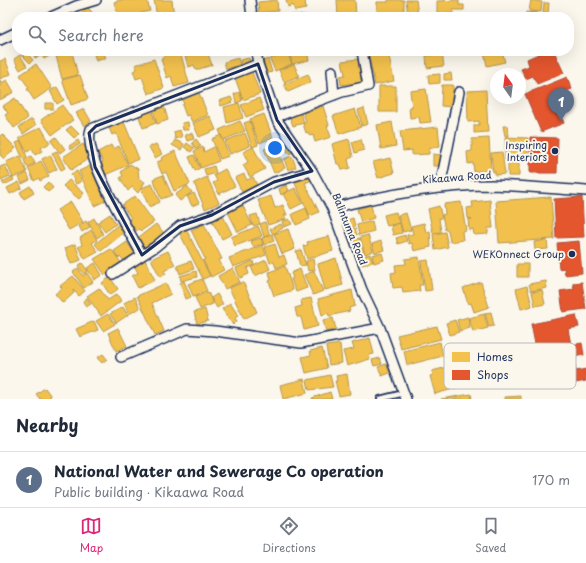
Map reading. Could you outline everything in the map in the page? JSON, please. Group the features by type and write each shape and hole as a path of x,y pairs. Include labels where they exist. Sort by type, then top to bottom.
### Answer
{"street":[{"path":"62,12 96,0"},
{"path":"250,0 251,12"},
{"path":"0,40 12,34"},
{"name":"Balintuma Road","path":"257,56 258,64 276,117 312,171 332,208 362,290 380,328 405,396"},
{"path":"276,117 334,95 368,86 363,56"},
{"path":"142,255 95,167 89,138 91,129 258,64"},
{"path":"332,71 334,95"},
{"path":"440,187 459,92"},
{"path":"113,274 142,255 180,226 212,215 274,182 312,171"},
{"name":"Kikaawa Road","path":"332,208 440,187 492,185 586,191"},
{"path":"121,357 187,329 215,331 301,343 380,328"}],"lane":[{"path":"380,399 405,396"}],"highlighted area":[{"path":"258,64 277,120 312,171 274,182 212,215 180,226 142,255 95,167 89,133 96,126"}],"building: Homes":[{"path":"120,0 147,0 150,11 117,12 114,2"},
{"path":"154,0 172,0 173,12 156,12"},
{"path":"277,0 278,11 259,12 258,2"},
{"path":"286,0 305,0 306,9 295,11 293,5 288,7"},
{"path":"337,0 355,0 356,12 338,12"},
{"path":"388,0 404,0 404,12 377,12 377,2 388,2"},
{"path":"406,0 416,0 418,12 408,12"},
{"path":"459,0 459,5 464,5 464,10 437,12 437,1"},
{"path":"531,0 542,2 541,12 529,11"},
{"path":"544,3 549,3 548,12 543,12"},
{"path":"85,5 92,12 82,12 80,11"},
{"path":"21,56 27,66 20,70 14,59"},
{"path":"23,56 29,56 33,60 30,63"},
{"path":"42,56 49,56 44,59"},
{"path":"56,56 73,56 78,75 62,79"},
{"path":"94,56 105,56 106,58 96,61"},
{"path":"163,56 181,56 189,83 174,87 171,76 167,78 161,59 164,58"},
{"path":"209,56 212,65 196,70 194,65 189,67 185,57"},
{"path":"277,56 289,56 292,64 275,71 270,59"},
{"path":"290,56 308,56 309,60 292,64"},
{"path":"369,56 389,56 394,81 375,85"},
{"path":"426,56 442,56 444,66 427,68"},
{"path":"485,56 503,56 505,62 487,66"},
{"path":"238,58 240,65 226,69 224,62"},
{"path":"249,58 251,66 242,68 240,60"},
{"path":"5,59 11,74 0,79 0,61"},
{"path":"154,59 164,88 148,94 142,77 136,79 133,71 137,69 135,65"},
{"path":"268,59 272,72 266,74 263,61"},
{"path":"358,59 362,82 341,85 340,76 345,75 342,61"},
{"path":"36,64 52,88 34,100 27,89 29,88 20,75"},
{"path":"294,64 299,76 284,82 279,70"},
{"path":"251,69 260,94 243,100 234,75"},
{"path":"451,73 452,80 444,80 444,74"},
{"path":"308,74 311,82 288,92 284,84"},
{"path":"440,74 440,83 429,84 428,75"},
{"path":"80,75 88,99 71,105 62,80"},
{"path":"0,80 1,83 7,80 14,92 0,100"},
{"path":"442,85 453,85 453,107 441,106"},
{"path":"379,86 396,86 396,112 379,112"},
{"path":"57,87 64,100 57,104 50,91"},
{"path":"426,89 431,122 420,123 419,117 410,118 409,107 412,107 410,91"},
{"path":"486,90 488,132 474,133 474,125 479,125 479,121 468,122 467,91"},
{"path":"240,92 242,101 236,103 234,94"},
{"path":"199,93 208,115 192,122 189,115 186,116 182,105 184,104 182,100"},
{"path":"231,97 233,102 221,106 219,101"},
{"path":"15,98 28,118 14,128 5,115 8,113 3,106"},
{"path":"259,98 264,110 246,117 241,105"},
{"path":"45,103 53,103 53,109 45,109"},
{"path":"239,103 243,118 227,123 224,107"},
{"path":"62,105 73,120 52,135 41,120"},
{"path":"164,106 168,120 157,124 153,110"},
{"path":"323,106 331,137 315,142 313,135 310,136 308,132 306,133 303,124 306,122 303,113"},
{"path":"364,108 368,124 362,126 358,110"},
{"path":"84,109 91,121 84,126 76,113"},
{"path":"355,109 361,127 339,134 333,116"},
{"path":"151,110 156,123 143,128 138,114"},
{"path":"301,113 304,123 293,126 290,117"},
{"path":"264,114 273,138 259,143 250,119"},
{"path":"210,116 216,130 199,137 193,123"},
{"path":"32,119 36,125 23,134 19,127"},
{"path":"240,121 245,131 223,140 219,130"},
{"path":"250,121 258,145 252,147 244,123"},
{"path":"124,122 139,159 128,163 116,133 112,135 109,128"},
{"path":"188,122 189,130 183,130 182,123"},
{"path":"392,122 396,146 381,149 377,125"},
{"path":"71,126 79,134 74,138 66,130"},
{"path":"503,126 508,126 509,136 505,136"},
{"path":"41,127 50,143 41,148 42,151 35,155 32,149 27,152 19,138"},
{"path":"438,127 440,146 429,149 429,154 412,155 412,150 403,151 400,131"},
{"path":"180,130 182,137 175,139 174,132"},
{"path":"192,133 194,139 187,141 185,135"},
{"path":"245,133 250,146 230,154 225,141"},
{"path":"2,134 16,148 4,159 0,155 0,136"},
{"path":"221,135 229,156 220,159 212,139"},
{"path":"56,137 65,149 60,153 51,141"},
{"path":"505,137 528,138 528,160 505,160"},
{"path":"489,138 491,170 474,172 473,163 468,164 467,152 472,151 472,139"},
{"path":"196,139 201,146 196,149 192,143"},
{"path":"349,139 353,157 348,159 350,168 342,170 340,164 337,164 332,144"},
{"path":"361,139 364,150 355,153 352,142"},
{"path":"78,140 80,144 71,149 69,146"},
{"path":"175,140 184,144 181,150 172,145"},
{"path":"21,141 27,157 23,159 16,143"},
{"path":"288,141 294,152 289,154 283,144"},
{"path":"187,143 194,148 191,152 184,147"},
{"path":"83,144 91,157 71,170 63,157"},
{"path":"156,144 162,154 155,158 149,147"},
{"path":"275,144 285,168 274,173 264,149"},
{"path":"111,145 113,149 119,146 128,165 105,175 99,164 103,162 98,152"},
{"path":"203,147 204,152 214,147 219,161 201,168 194,151"},
{"path":"253,147 265,169 250,177 243,165 248,162 243,152"},
{"path":"57,151 65,168 61,170 52,153"},
{"path":"175,151 190,184 174,191 166,172 162,174 157,162 162,160 161,158"},
{"path":"502,152 505,174 495,175 495,171 493,172 491,153"},
{"path":"433,154 441,155 441,166 433,166"},
{"path":"50,155 57,169 49,173 42,159"},
{"path":"194,155 200,168 195,171 189,157"},
{"path":"20,156 27,172 13,178 6,162"},
{"path":"31,156 35,163 27,167 24,160"},
{"path":"292,156 296,167 288,170 284,159"},
{"path":"390,158 394,173 378,178 373,162"},
{"path":"41,161 49,176 40,181 39,178 34,181 28,168"},
{"path":"508,163 519,163 519,176 508,176"},
{"path":"130,164 138,169 139,179 145,182 138,193 132,187 128,191 120,178 123,176 121,172"},
{"path":"5,165 10,176 0,180 0,167"},
{"path":"90,166 105,201 94,206 79,171"},
{"path":"214,166 216,173 206,176 204,169"},
{"path":"225,169 235,186 219,194 213,183 217,181 214,175"},
{"path":"77,171 82,181 76,184 71,174"},
{"path":"308,172 312,180 305,183 319,212 310,216 293,179"},
{"path":"27,173 30,180 22,184 19,177"},
{"path":"244,174 247,180 253,177 257,185 242,192 235,178"},
{"path":"163,175 172,195 161,199 153,179"},
{"path":"12,177 14,180 4,185 2,182"},
{"path":"207,177 219,203 205,209 194,183"},
{"path":"69,180 84,193 79,199 63,186"},
{"path":"19,182 22,188 10,194 7,188"},
{"path":"48,182 53,188 48,192 43,187"},
{"path":"152,184 160,202 149,207 141,188"},
{"path":"286,185 289,190 281,195 279,189"},
{"path":"30,186 34,193 24,199 20,192"},
{"path":"187,186 192,192 180,201 175,195"},
{"path":"295,188 303,203 291,209 283,194"},
{"path":"194,193 199,203 192,206 187,196"},
{"path":"135,196 154,222 141,231 139,229 136,231 128,220 131,218 122,205"},
{"path":"271,196 275,208 283,205 287,215 284,215 286,219 268,225 258,200"},
{"path":"551,197 554,239 499,243 496,201"},
{"path":"490,200 493,228 488,228 488,234 474,235 473,229 469,230 468,219 472,219 468,218 467,208 473,207 472,202"},
{"path":"71,202 83,222 69,230 57,210"},
{"path":"241,202 252,225 238,232 227,210"},
{"path":"461,202 466,230 462,231 463,240 450,242 448,230 445,230 442,215 445,214 444,204"},
{"path":"371,205 374,218 361,222 357,209"},
{"path":"439,206 442,218 439,218 441,232 433,233 428,209"},
{"path":"306,208 310,219 296,225 292,214"},
{"path":"396,212 399,223 387,226 384,215"},
{"path":"406,213 411,230 403,232 398,215"},
{"path":"110,214 116,224 105,232 98,222"},
{"path":"257,214 260,224 253,226 250,216"},
{"path":"223,216 232,234 222,239 212,221"},
{"path":"94,218 103,234 97,238 88,222"},
{"path":"353,218 355,226 350,228 347,220"},
{"path":"289,219 292,224 284,227 282,222"},
{"path":"86,221 90,227 82,232 79,226"},
{"path":"372,221 374,231 359,235 357,225"},
{"path":"265,222 270,235 264,237 260,224"},
{"path":"120,223 126,231 101,251 95,244"},
{"path":"400,223 402,233 393,235 391,226"},
{"path":"424,223 426,232 430,231 431,247 414,251 412,243 409,244 407,235 413,234 411,226"},
{"path":"156,224 164,233 142,250 135,240"},
{"path":"204,224 222,259 219,260 224,270 211,277 203,260 205,259 191,230"},
{"path":"281,224 283,228 273,234 270,229"},
{"path":"258,226 262,236 235,246 231,237"},
{"path":"355,228 357,235 351,237 349,229"},
{"path":"186,229 210,276 203,279 179,232"},
{"path":"288,229 295,249 282,254 274,234"},
{"path":"91,230 97,240 92,243 98,252 85,259 78,247 82,245 80,238"},
{"path":"445,232 448,247 435,250 433,234"},
{"path":"272,234 274,241 264,245 262,238"},
{"path":"368,235 373,251 365,254 360,237"},
{"path":"405,235 407,241 398,244 396,238"},
{"path":"329,236 333,251 307,259 303,246 308,245 307,242"},
{"path":"261,238 263,244 253,247 251,241"},
{"path":"359,238 364,254 358,255 353,240"},
{"path":"547,240 548,249 535,250 534,242"},
{"path":"381,241 384,250 375,253 372,244"},
{"path":"127,242 136,255 125,263 121,257 118,258 114,251"},
{"path":"75,244 81,260 71,264 65,248"},
{"path":"275,244 279,257 284,255 287,264 276,268 274,262 270,263 265,247"},
{"path":"263,245 266,255 233,267 229,258"},
{"path":"111,249 122,264 105,275 94,259"},
{"path":"301,250 306,265 300,266 296,251"},
{"path":"168,251 175,265 164,271 166,274 160,277 151,259"},
{"path":"382,253 384,260 374,263 372,255"},
{"path":"370,254 373,262 362,265 360,257"},
{"path":"419,257 423,285 419,285 420,291 403,293 402,287 393,288 391,273 396,272 395,265 406,264 405,259"},
{"path":"336,258 343,285 325,290 318,264"},
{"path":"313,259 315,270 308,271 306,261"},
{"path":"145,260 155,280 138,288 132,276 138,273 134,265"},
{"path":"266,260 270,269 255,276 251,267"},
{"path":"428,260 432,290 425,291 421,261"},
{"path":"191,261 194,269 180,274 177,266"},
{"path":"253,261 254,265 247,268 249,274 240,278 236,268"},
{"path":"82,263 88,271 84,274 78,266"},
{"path":"95,263 102,275 94,280 87,268"},
{"path":"517,264 528,264 528,277 517,277"},
{"path":"285,266 293,290 274,296 269,281 271,280 269,272"},
{"path":"78,268 83,276 87,273 93,282 84,288 73,272"},
{"path":"233,268 240,282 225,289 218,276"},
{"path":"300,269 307,288 296,292 291,279 293,278 291,273"},
{"path":"196,271 197,277 181,281 180,276"},
{"path":"314,271 323,291 313,295 304,275"},
{"path":"73,276 85,291 79,296 72,289 74,293 63,303 55,294 62,288 60,286"},
{"path":"110,277 118,289 110,295 102,283"},
{"path":"202,279 207,291 193,296 188,284"},
{"path":"184,281 191,297 186,299 180,283"},
{"path":"546,281 547,288 531,291 529,284"},
{"path":"243,282 257,312 244,319 229,288"},
{"path":"481,282 489,307 474,312 471,303 468,304 463,288"},
{"path":"166,283 171,294 152,303 164,331 155,335 137,296"},
{"path":"527,286 532,306 521,309 516,289"},
{"path":"99,288 108,300 117,294 121,301 101,316 87,296"},
{"path":"352,290 355,306 349,308 350,311 329,316 328,313 322,315 318,299"},
{"path":"542,290 545,304 535,306 532,292"},
{"path":"208,292 213,304 200,309 195,297"},
{"path":"217,294 223,304 217,308 211,298"},
{"path":"135,297 140,308 129,314 124,303"},
{"path":"87,298 91,304 86,307 83,301"},
{"path":"311,298 318,326 304,330 301,317 297,317 295,308 302,306 301,300"},
{"path":"230,303 238,315 235,318 237,321 233,325 222,309"},
{"path":"123,307 128,315 116,323 110,314"},
{"path":"205,309 208,321 197,324 194,312"},
{"path":"491,312 494,326 489,327 485,313"},
{"path":"108,314 115,324 103,331 96,321"},
{"path":"484,314 488,328 473,332 469,318"},
{"path":"468,317 470,328 460,331 457,320"},
{"path":"333,318 336,329 326,332 323,320"},
{"path":"455,320 459,332 450,335 446,323"},
{"path":"94,321 98,330 80,337 76,329"},
{"path":"437,326 441,339 401,349 397,335"},
{"path":"118,328 127,346 116,351 108,333"},
{"path":"370,338 374,354 369,355 370,359 347,366 343,351 354,349 352,343"},
{"path":"440,342 443,356 407,365 404,351"},
{"path":"340,344 342,363 329,365 326,346"},
{"path":"322,348 327,368 306,373 302,357 311,355 310,351"},
{"path":"103,354 107,359 102,363 97,358"},
{"path":"380,358 382,364 374,366 372,360"},
{"path":"386,364 390,373 382,376 378,367"},
{"path":"444,368 444,389 453,389 435,394 430,376 433,375 432,371"},
{"path":"347,374 350,394 339,396 335,381 337,381 336,376"},
{"path":"330,375 333,387 309,390 307,380"},
{"path":"304,379 307,393 283,399 280,385"},
{"path":"45,388 51,396 47,399 40,399 36,394"},
{"path":"330,392 332,399 312,399 312,398"},
{"path":"471,394 472,399 441,399"},
{"path":"521,396 521,399 505,399 505,397"}],"building: Shops":[{"path":"534,56 556,56 564,73 537,84 533,76 526,79 526,68 524,68 529,66 527,59"},
{"path":"567,77 572,89 553,96 564,123 541,132 526,94"},
{"path":"530,137 558,138 557,173 530,173"},
{"path":"582,197 584,237 556,238 554,199"},
{"path":"579,241 582,273 565,275 564,268 559,269 557,243"},
{"path":"582,282 586,309 563,312 560,291 574,289 573,283"},
{"path":"576,315 579,327 568,329 571,343 535,343 531,324"},
{"path":"582,343 584,355 576,356 576,344"},
{"path":"586,369 586,381 576,383 576,371"}],"place":[{"name":"National Water and Sewerage Co operation","path":"561,121"},
{"name":"Inspiring Interiors","path":"555,151"},
{"name":"WEKOnnect Group","path":"572,254"}]}
